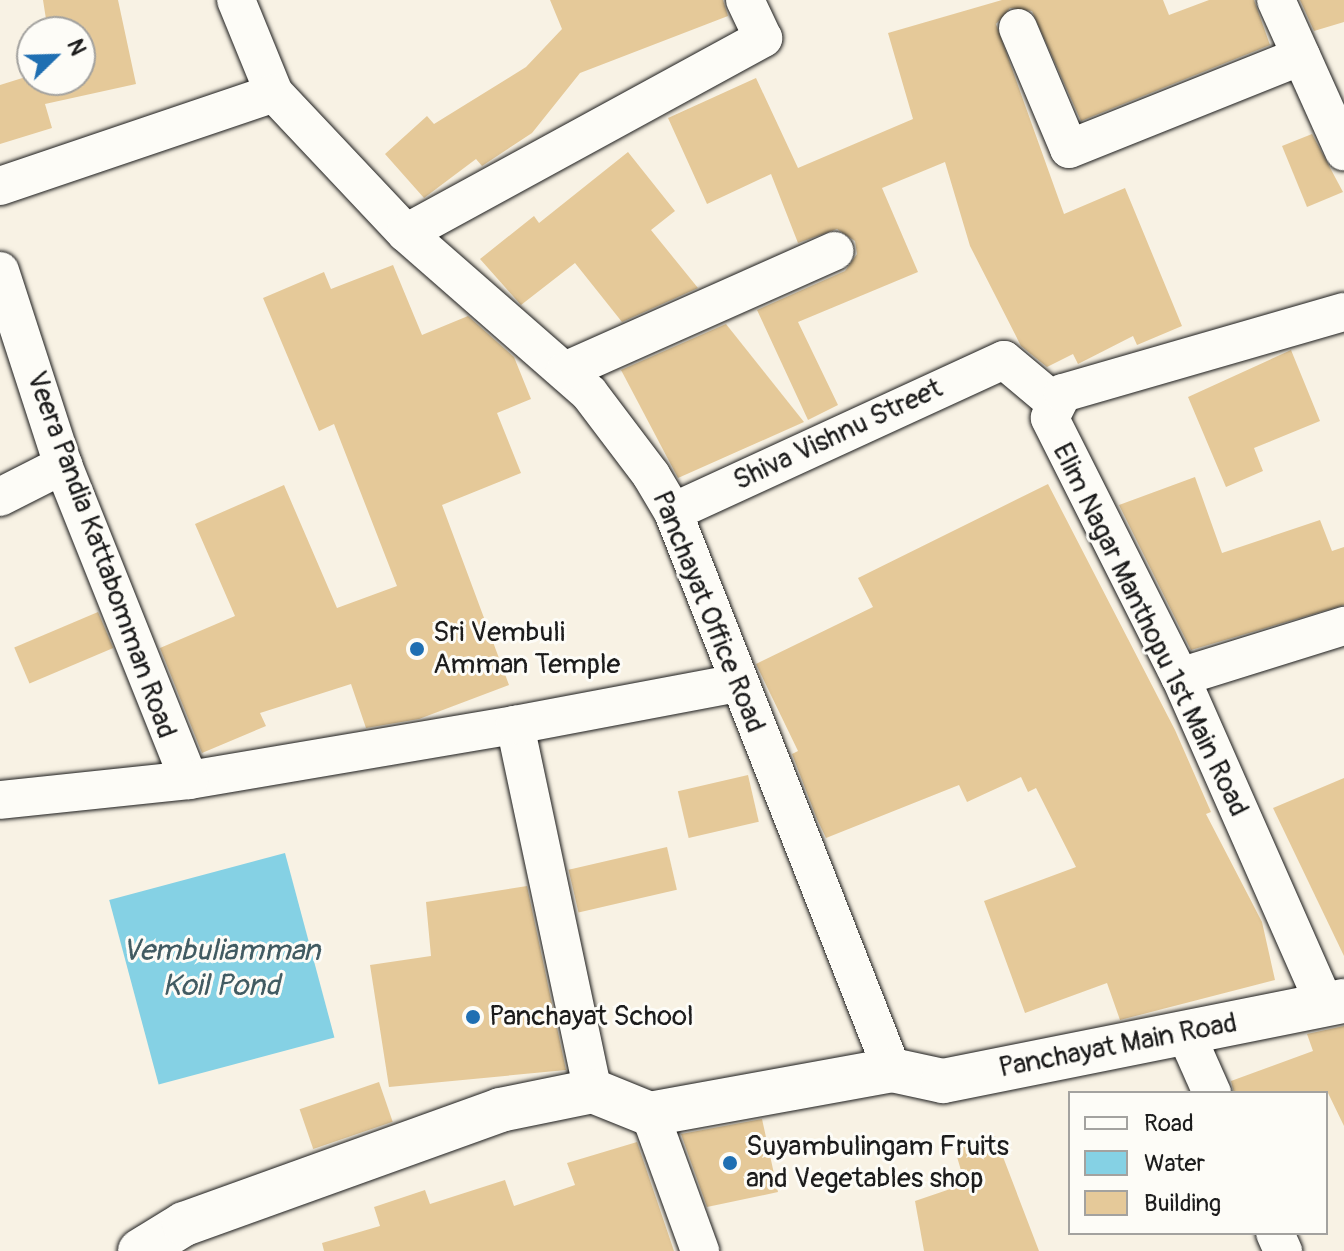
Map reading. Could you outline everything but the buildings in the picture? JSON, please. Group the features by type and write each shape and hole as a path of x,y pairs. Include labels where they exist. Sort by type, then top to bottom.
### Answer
{"street":[{"name":"Panchayat Office Road","path":"236,0 274,93 406,233 589,393 673,512 892,1070"},
{"path":"406,233 763,38 745,0"},
{"path":"1276,0 1344,151"},
{"path":"1018,28 1069,149 1301,56"},
{"path":"0,186 274,93"},
{"path":"565,371 835,251"},
{"name":"Veera Pandia Kattabomman Road","path":"0,271 63,465 195,782"},
{"path":"1053,401 1178,356 1344,312"},
{"name":"Shiva Vishnu Street","path":"673,512 1004,360 1053,401"},
{"name":"Elim Nagar Manthopu 1st Main Road","path":"1053,401 1056,439 1180,677 1334,1003"},
{"path":"0,497 63,465"},
{"path":"1180,677 1344,626"},
{"path":"0,800 195,782 738,683"},
{"path":"515,725 593,1091"},
{"name":"Panchayat Main Road","path":"892,1070 943,1081 1334,1003"},
{"path":"1185,1032 1211,1091"},
{"path":"140,1251 184,1224 356,1157 500,1110 593,1091 650,1114 892,1070"},
{"path":"650,1114 700,1251"}],"water":[{"name":"Vembuliamman Koil Pond","path":"285,853 334,1037 159,1085 109,900"}],"place":[{"name":"Sri Vembuli Amman Temple","path":"417,649"},
{"name":"Panchayat School","path":"473,1017"},
{"name":"Suyambulingam Fruits and Vegetables shop","path":"730,1163"}]}
